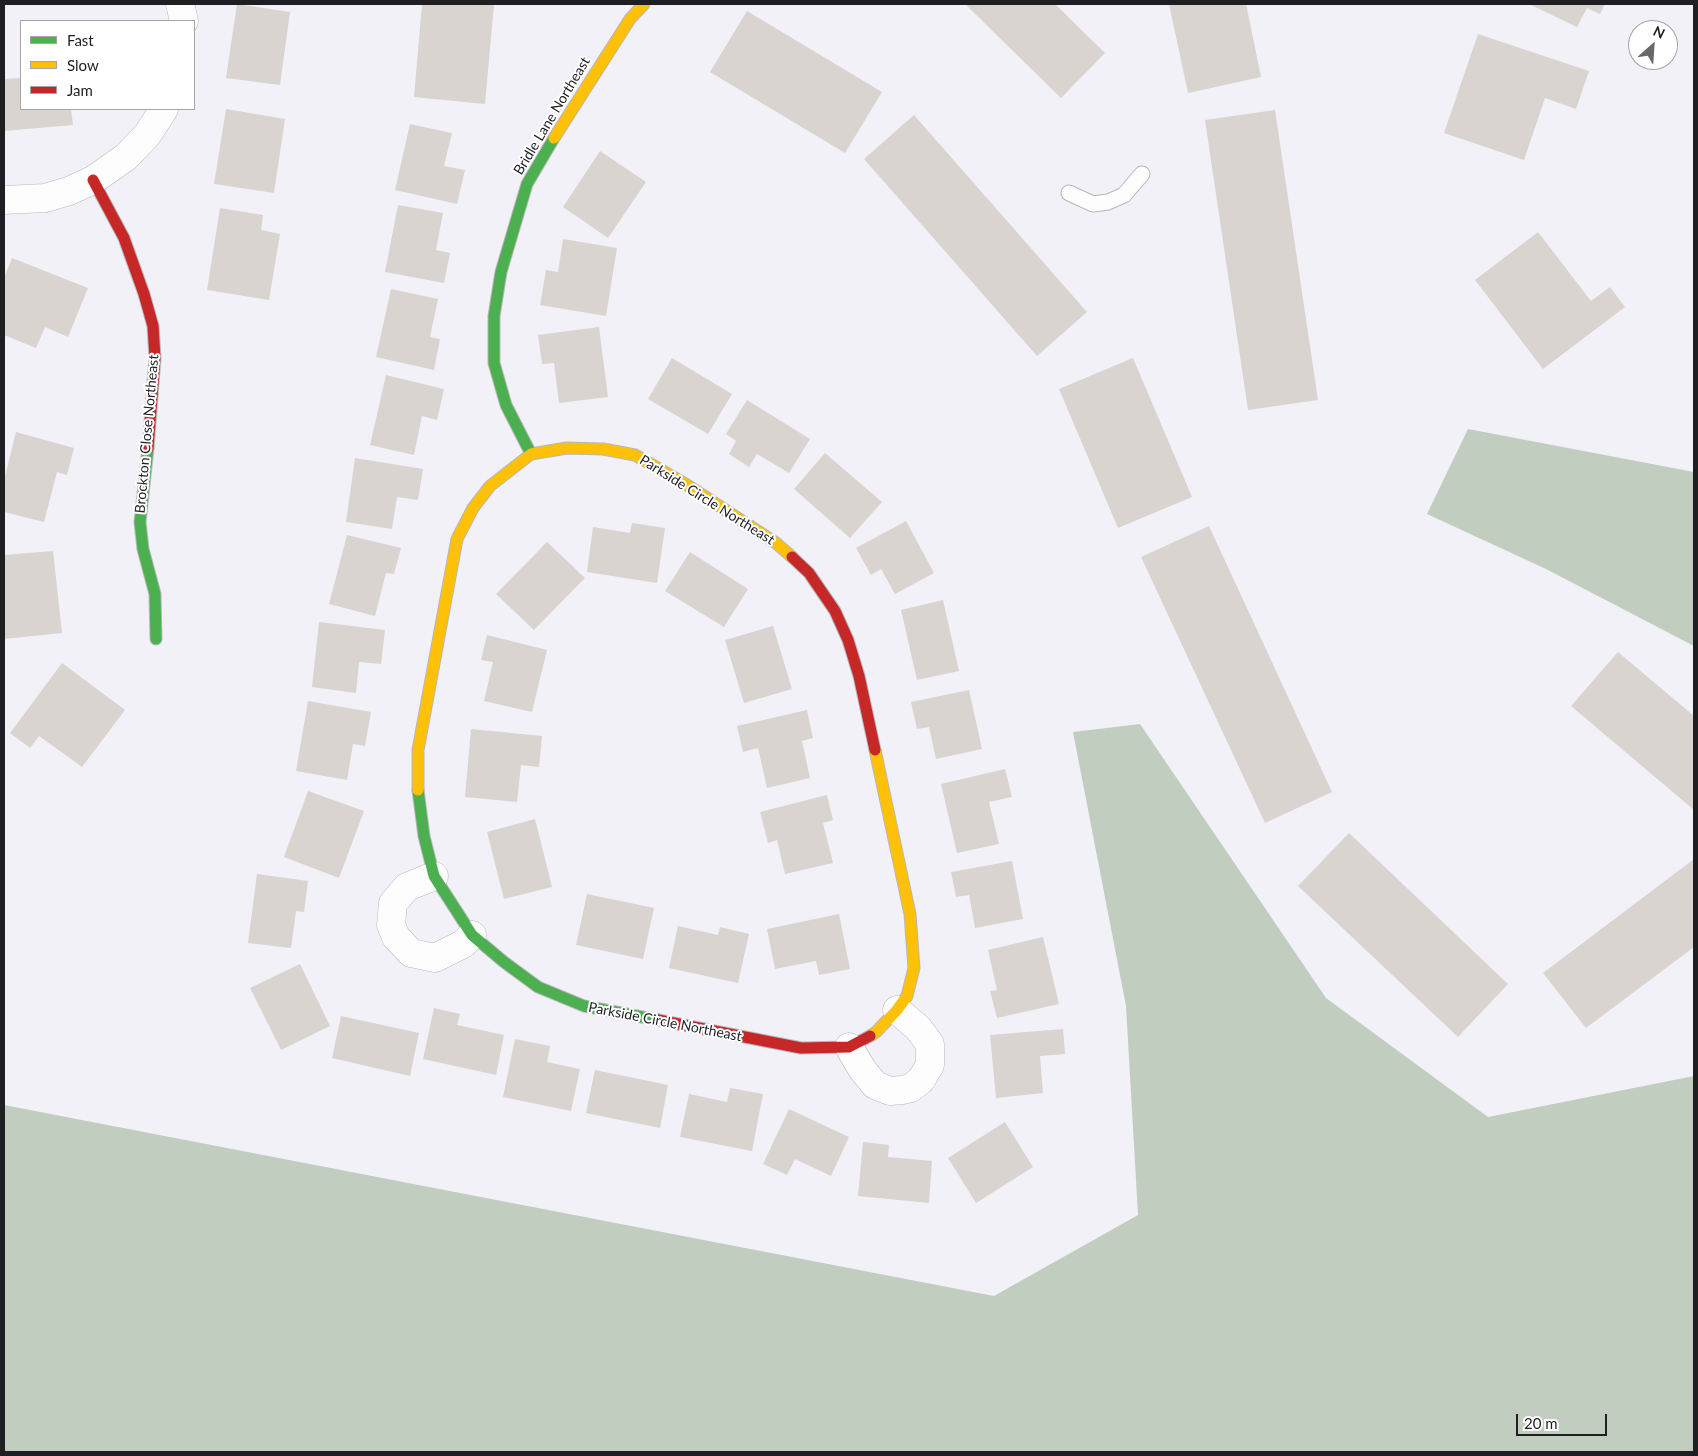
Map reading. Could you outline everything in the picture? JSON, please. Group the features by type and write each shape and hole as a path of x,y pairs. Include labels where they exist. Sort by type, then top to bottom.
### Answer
{"street":[{"path":"180,4 184,20"},
{"name":"Bridle Lane Northeast","path":"532,454 506,405 494,363 494,316 501,272 528,184 569,112 630,19 644,4"},
{"path":"4,200 45,198 69,191 94,180 126,157 147,135 163,110"},
{"name":"Brockton Close Northeast","path":"94,180 124,238 153,326 155,358 140,522 144,549 155,594 156,639"},
{"name":"Parkside Circle Northeast","path":"567,448 603,449 635,455 687,485 776,543 809,573 835,611 848,640 859,676 910,914 914,968 907,996 897,1010 876,1032 849,1047 801,1048 584,1006 538,987 472,935 434,876 424,836 417,781 418,750 457,539 473,508 490,486 532,454 567,448"},
{"path":"434,876 407,888 393,903 391,925 396,937 411,953 435,958 462,944 472,935"},
{"path":"849,1047 862,1069 875,1085 890,1091 911,1088 921,1080 930,1065 930,1044 918,1028 897,1010"}],"lane":[{"path":"1068,194 1094,204 1108,202 1124,195 1142,174"}],"green space":[{"path":"1468,429 1694,472 1694,646 1546,569 1427,514"},
{"path":"1140,724 1326,998 1488,1117 1694,1076 1694,1452 4,1452 4,1105 994,1296 1138,1215 1126,1006 1073,732"}],"building":[{"path":"237,4 290,12 280,85 226,78"},
{"path":"422,4 494,4 485,104 414,97"},
{"path":"965,4 1055,4 1105,53 1061,98"},
{"path":"1169,4 1246,4 1261,77 1188,93"},
{"path":"1529,4 1605,4 1600,14 1587,8 1577,27"},
{"path":"747,11 882,92 845,153 710,72"},
{"path":"1478,34 1589,71 1576,109 1545,98 1524,160 1444,133"},
{"path":"20,78 20,110 71,110 73,125 4,131 4,79"},
{"path":"226,109 285,119 274,193 214,184"},
{"path":"1275,110 1318,400 1248,410 1205,120"},
{"path":"914,115 1087,312 1037,356 864,159"},
{"path":"410,124 452,133 444,166 465,170 457,204 395,190"},
{"path":"600,151 646,182 608,238 563,207"},
{"path":"398,205 443,213 436,250 450,253 444,283 385,272"},
{"path":"220,208 263,215 261,230 280,234 269,300 207,290"},
{"path":"1538,232 1591,301 1610,287 1625,307 1543,369 1475,280"},
{"path":"563,239 617,248 606,316 540,305 546,270 558,272"},
{"path":"12,258 88,288 68,337 45,327 36,348 4,335 4,278"},
{"path":"391,289 438,299 430,337 440,339 434,370 376,357"},
{"path":"599,327 608,397 559,403 554,363 542,364 538,335"},
{"path":"672,358 732,394 708,434 648,399"},
{"path":"1133,358 1192,497 1118,528 1059,389"},
{"path":"386,375 444,389 437,420 422,416 414,455 370,445"},
{"path":"747,400 810,439 789,473 757,454 749,467 729,454 736,441 726,434"},
{"path":"16,432 74,448 67,475 57,472 44,522 4,512 4,480"},
{"path":"825,453 882,502 850,538 794,489"},
{"path":"355,458 423,469 418,500 397,497 392,529 346,522"},
{"path":"906,521 934,573 895,594 881,569 871,575 856,548"},
{"path":"632,523 665,528 657,583 587,572 593,527 630,533"},
{"path":"1209,526 1332,792 1265,823 1141,557"},
{"path":"347,535 401,548 394,574 386,573 375,616 329,604"},
{"path":"547,542 585,578 534,630 496,594"},
{"path":"53,551 62,633 4,639 4,555"},
{"path":"690,552 748,589 724,627 665,591"},
{"path":"943,600 959,671 917,680 901,610"},
{"path":"319,622 385,630 381,664 359,662 356,693 312,687"},
{"path":"773,626 792,689 744,703 725,640"},
{"path":"487,635 547,650 532,712 484,701 493,662 481,660"},
{"path":"1618,652 1694,716 1694,810 1571,706"},
{"path":"62,663 125,710 82,767 39,736 30,748 10,733"},
{"path":"969,690 982,749 936,759 929,727 917,729 911,702"},
{"path":"308,701 371,712 365,746 353,744 347,780 296,771"},
{"path":"807,710 813,738 802,741 810,778 767,788 758,748 743,752 737,726"},
{"path":"471,729 542,736 539,767 521,765 517,802 465,797"},
{"path":"1005,769 1012,797 989,802 999,844 957,853 941,784"},
{"path":"308,791 364,811 339,878 284,857"},
{"path":"827,795 833,820 823,823 833,863 785,874 777,840 768,843 760,812"},
{"path":"535,819 552,887 504,899 487,832"},
{"path":"1349,833 1508,984 1458,1037 1298,886"},
{"path":"1694,859 1694,947 1586,1028 1543,973"},
{"path":"1012,861 1023,919 975,928 969,895 956,897 951,872"},
{"path":"257,874 308,881 304,912 296,911 291,948 248,943"},
{"path":"587,894 654,908 643,959 576,945"},
{"path":"839,914 850,969 819,975 816,961 775,969 767,929"},
{"path":"678,926 718,935 720,927 749,934 738,983 669,968"},
{"path":"1043,937 1059,1004 997,1018 990,991 997,990 988,950"},
{"path":"300,964 330,1026 281,1050 250,988"},
{"path":"434,1008 460,1014 457,1025 504,1035 496,1075 423,1059"},
{"path":"341,1016 419,1033 410,1076 332,1058"},
{"path":"1063,1029 1065,1054 1040,1056 1043,1093 996,1098 990,1035"},
{"path":"515,1039 550,1046 547,1062 580,1069 571,1111 503,1097"},
{"path":"595,1070 668,1085 660,1128 586,1113"},
{"path":"730,1088 763,1094 752,1151 680,1137 689,1094 727,1102"},
{"path":"789,1109 849,1137 831,1176 795,1159 787,1175 763,1164"},
{"path":"1005,1122 1033,1167 976,1203 948,1158"},
{"path":"863,1142 889,1145 888,1157 932,1161 929,1203 858,1196"}],"traffic: fast":[{"path":"531,454 506,405 494,363 494,316 501,272 527,184 554,138"},
{"path":"148,448 140,522 143,549 155,594 156,639"},
{"path":"418,790 424,836 434,876 472,935 538,987 584,1006 658,1020"}],"traffic: slow":[{"path":"554,138 630,19 644,4"},
{"path":"567,448 603,449 635,455 687,485 776,543 792,557"},
{"path":"418,790 418,750 457,539 473,508 490,486 531,454 567,448"},
{"path":"870,1036 897,1010 907,996 914,968 910,914 875,750"}],"traffic: jam":[{"path":"93,180 124,238 153,326 155,358 148,448"},
{"path":"792,557 809,573 835,611 848,640 859,676 875,750"},
{"path":"658,1020 801,1048 849,1047 870,1036"}]}
